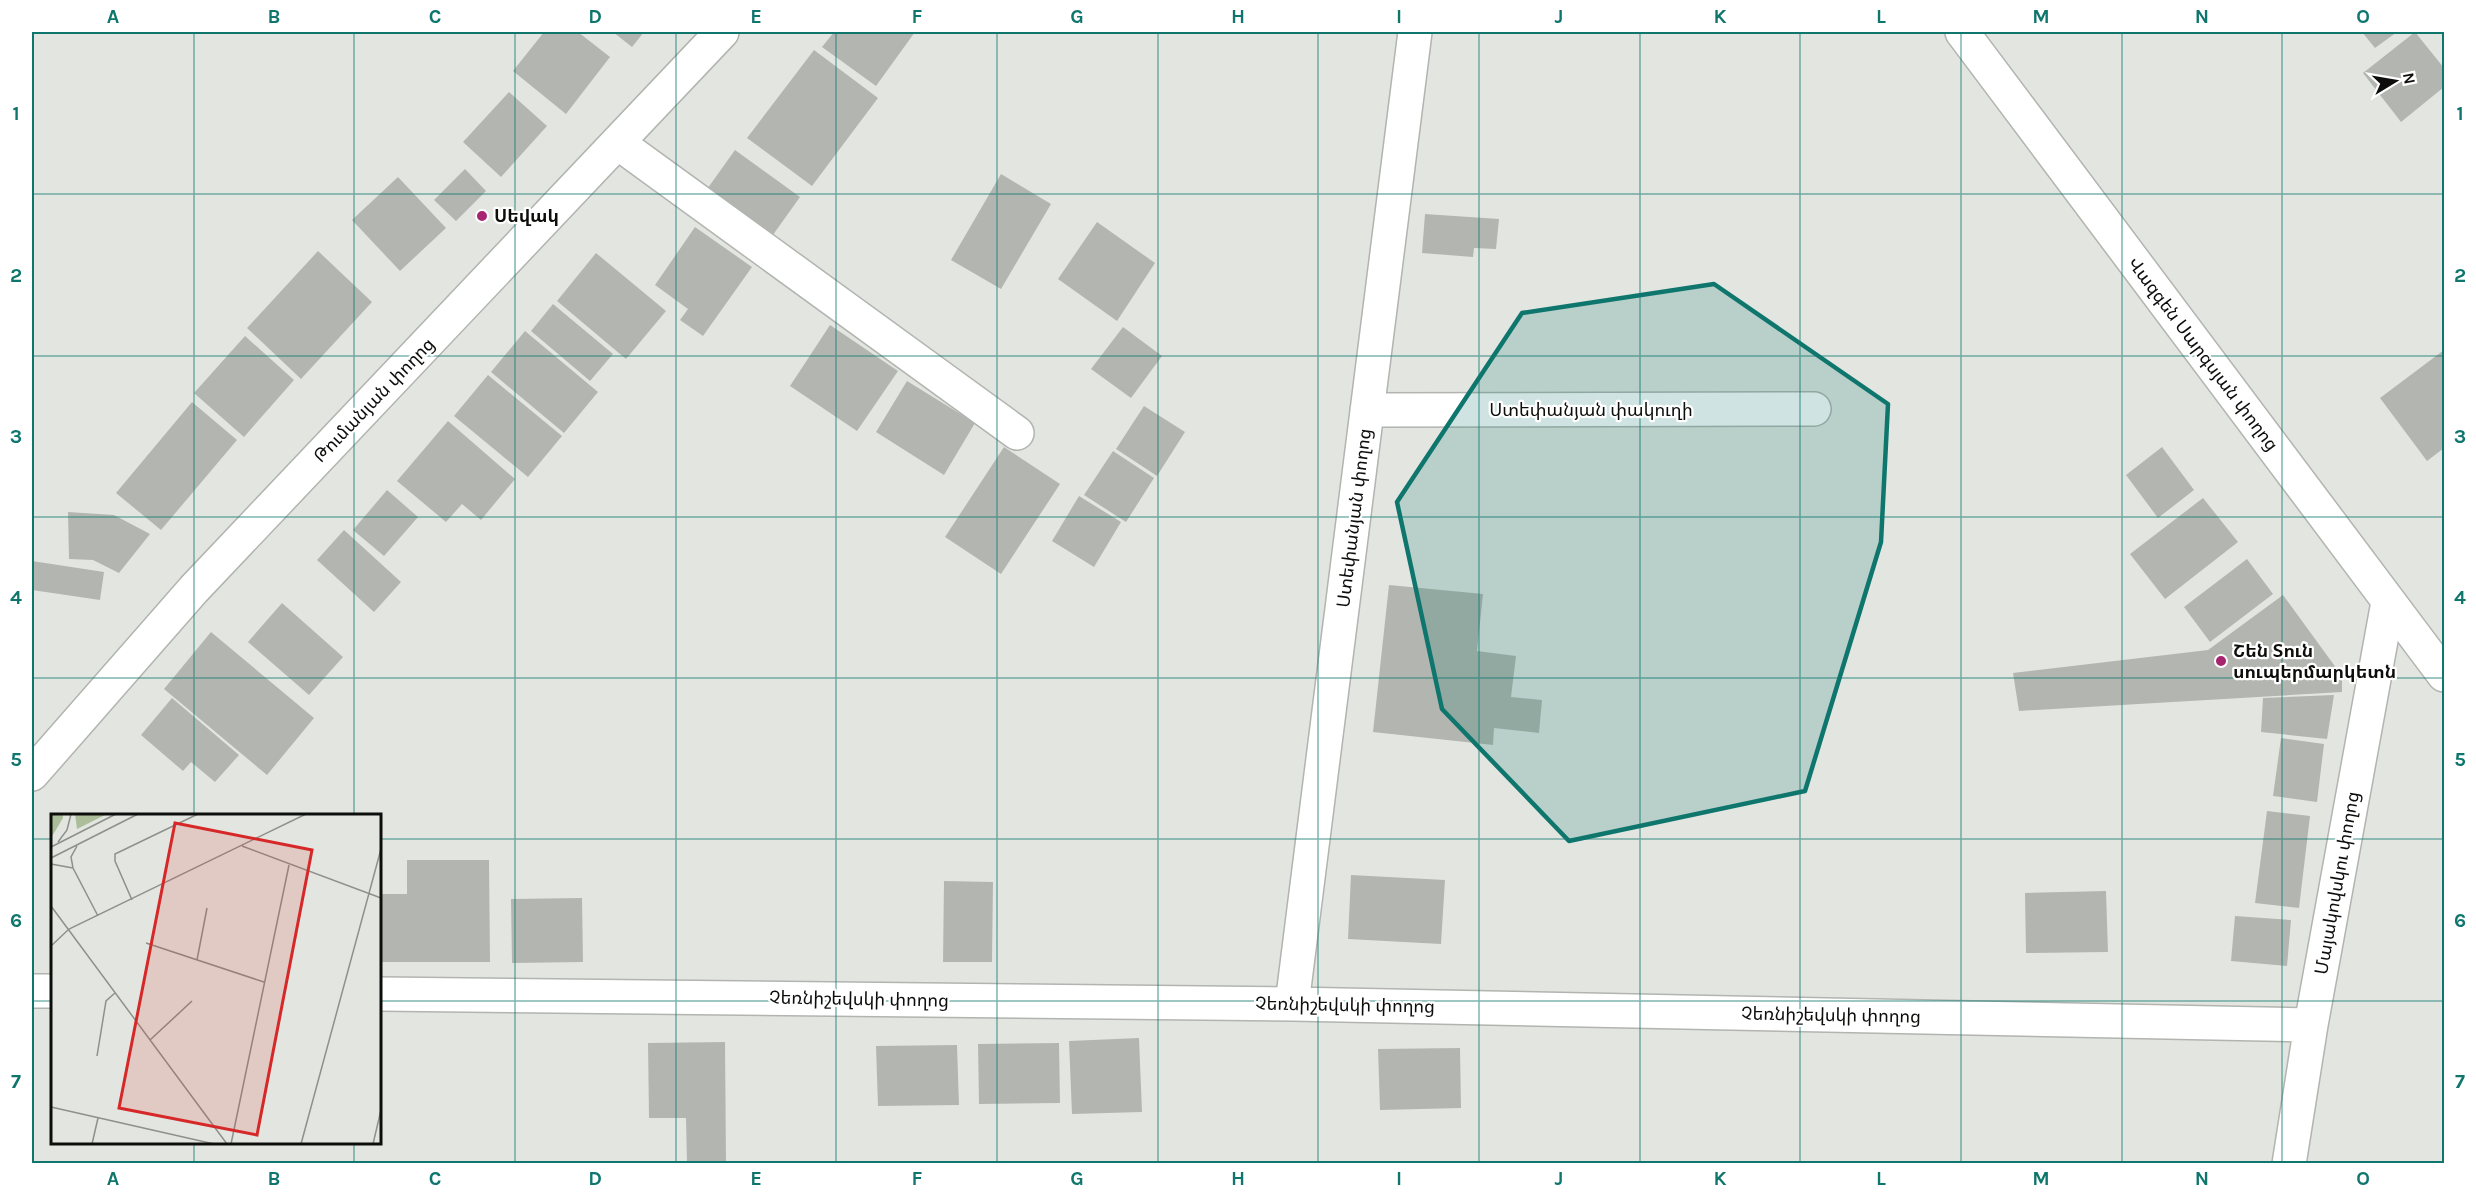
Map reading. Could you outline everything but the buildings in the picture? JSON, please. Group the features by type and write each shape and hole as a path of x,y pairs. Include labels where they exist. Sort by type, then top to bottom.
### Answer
{"street":[{"name":"Թումանյան փողոց","path":"32,774 194,589 722,32"},
{"name":"Ստեփանյան փողոց","path":"1292,1004 1415,32"},
{"name":"Վազգեն Սարգսյան փողոց","path":"1962,32 2445,675"},
{"path":"618,143 1017,433"},
{"name":"Ստեփանյան փակուղի","path":"1367,410 1814,409"},
{"name":"Մայակովսկու փողոց","path":"2289,1164 2311,1025 2388,602"},
{"path":"32,991 51,991"},
{"name":"Չեռնիշեվսկի փողոց","path":"381,994 1292,1004 2311,1025"}],"highlighted area":[{"path":"1714,284 1888,404 1881,542 1805,791 1569,841 1442,709 1397,502 1522,313"}],"place":[{"name":"Սեվակ","path":"482,216"},
{"name":"Շեն Տուն սուպերմարկետն","path":"2221,661"}]}
